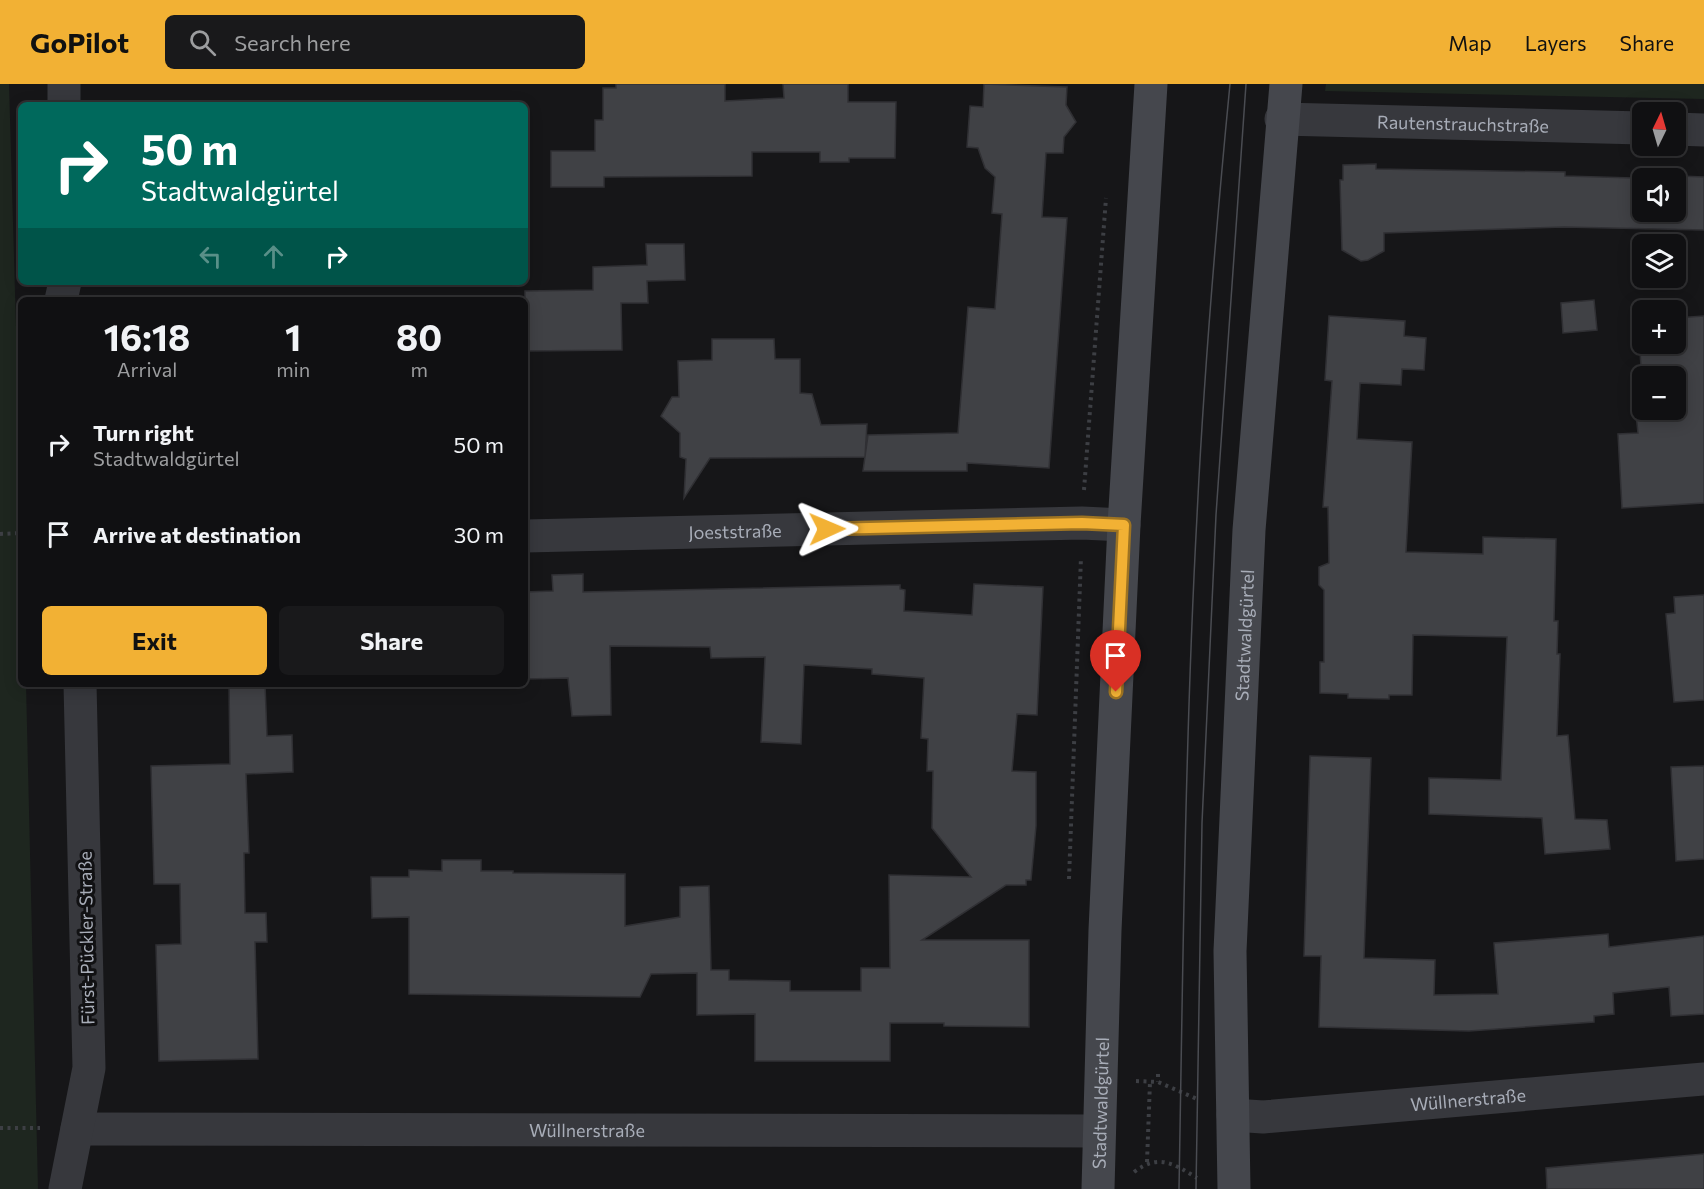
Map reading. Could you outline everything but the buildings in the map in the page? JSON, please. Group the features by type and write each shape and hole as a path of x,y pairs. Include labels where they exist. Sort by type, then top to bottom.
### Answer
{"main road":[{"name":"Stadtwaldgürtel","path":"1097,1180 1099,1078 1124,525 1151,84"},
{"name":"Stadtwaldgürtel","path":"1234,1189 1230,951 1249,542 1281,119 1286,84"}],"street":[{"path":"64,84 64,102"},
{"name":"Rautenstrauchstraße","path":"1281,119 1632,128"},
{"path":"1686,129 1704,130"},
{"name":"Joeststraße","path":"528,536 1082,523 1124,525"},
{"name":"Fürst-Pückler-Straße","path":"65,1189 89,1068 80,687"},
{"name":"Wüllnerstraße","path":"1233,1115 1263,1117 1704,1079"},
{"name":"Wüllnerstraße","path":"77,1129 1098,1131"}],"path":[{"path":"0,534 18,533"},
{"path":"1158,1074 1158,1082"},
{"path":"1099,1078 1158,1082 1203,1102"},
{"path":"1147,1162 1150,1082"},
{"path":"1097,1180 1133,1173 1147,1162 1169,1162 1202,1181"}],"shaded area":[{"path":"0,84 9,84 18,396 18,687 26,687 38,1189 0,1189"},
{"path":"1326,84 1704,84 1704,99 1325,91"}],"tram line":[{"path":"1179,1189 1185,852 1193,600 1207,354 1230,84"},
{"path":"1196,1189 1202,823 1216,515 1246,84"}],"route":[{"path":"827,529 1082,523 1124,525 1116,692"}]}
